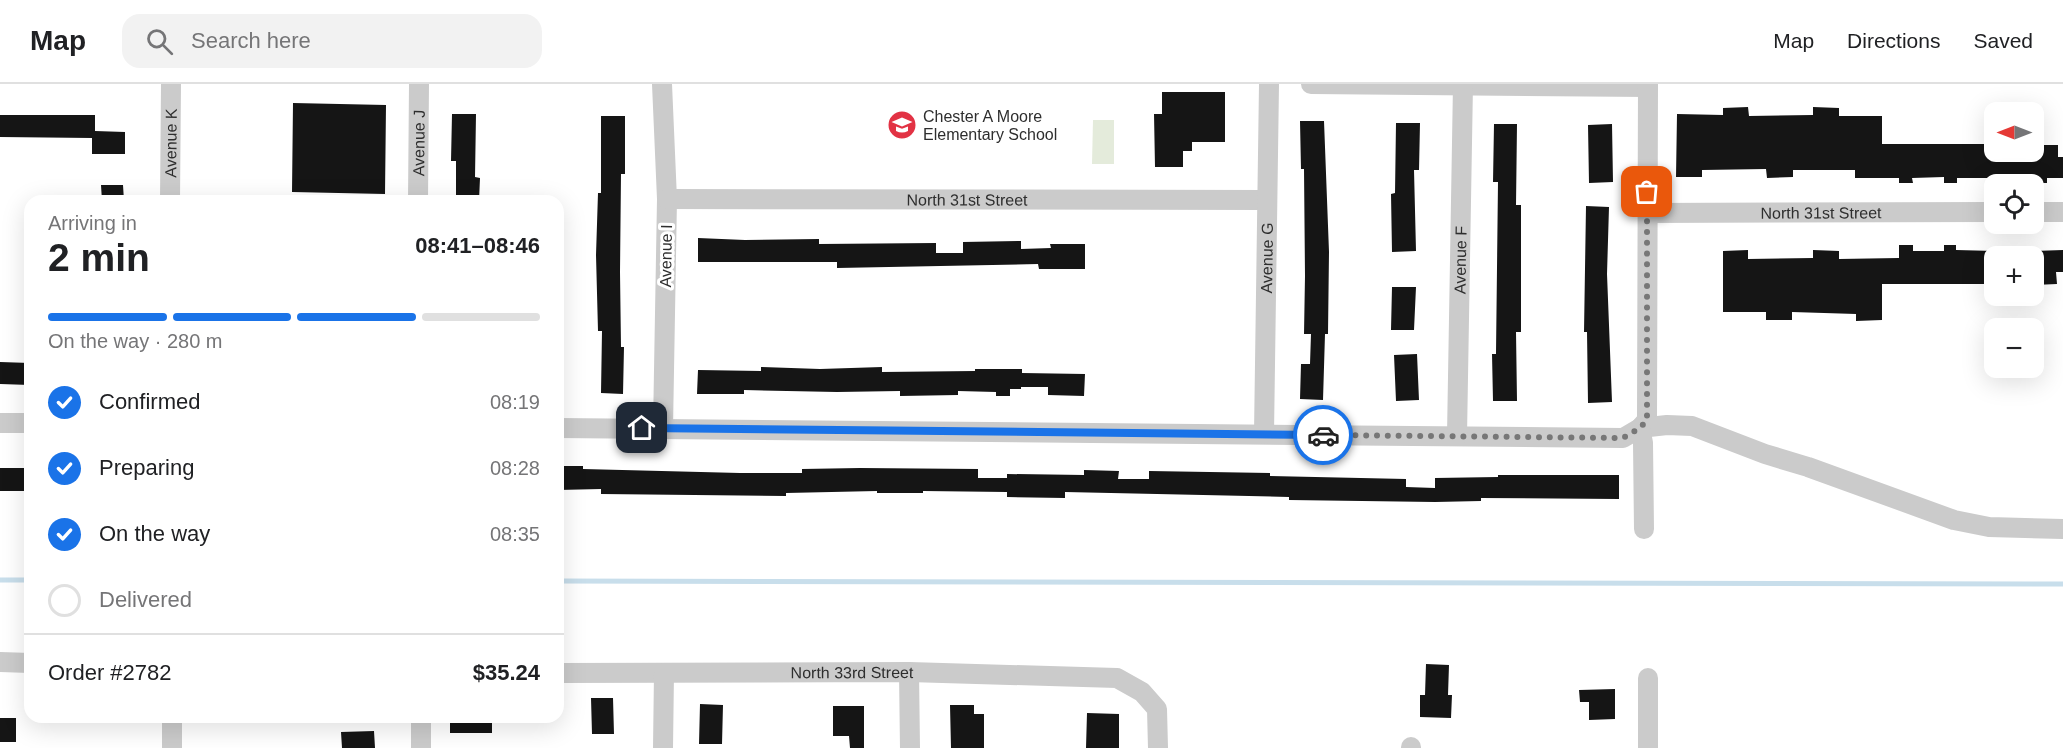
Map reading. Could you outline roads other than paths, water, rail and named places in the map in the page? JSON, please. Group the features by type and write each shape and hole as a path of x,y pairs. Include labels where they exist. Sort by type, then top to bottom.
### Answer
{"street":[{"name":"Avenue K","path":"170,195 171,84"},
{"name":"Avenue J","path":"418,195 419,84"},
{"name":"Avenue I","path":"662,84 667,199 663,428"},
{"name":"Avenue G","path":"1264,434 1269,84"},
{"path":"564,428 1623,438 1640,428 1647,420 1648,85 1311,84"},
{"name":"Avenue F","path":"1457,436 1463,85"},
{"name":"North 31st Street","path":"667,199 1267,200"},
{"name":"North 31st Street","path":"1647,213 1984,212"},
{"path":"2044,212 2063,212"},
{"path":"0,423 24,423"},
{"path":"1640,428 1667,425 1692,426 1954,520 1989,527 2063,529"},
{"path":"1640,428 1644,443 1644,529"},
{"path":"0,662 24,663"},
{"path":"909,672 910,748"},
{"name":"North 33rd Street","path":"564,673 909,672 1117,678 1142,692 1157,709 1158,748"},
{"path":"663,748 664,673"},
{"path":"1648,678 1648,748"},
{"path":"172,723 172,748"},
{"path":"421,723 421,748"}],"waterway":[{"path":"0,580 24,580"},
{"path":"564,581 2063,584"}],"place":[{"name":"Chester A Moore Elementary School","path":"902,125"}]}
